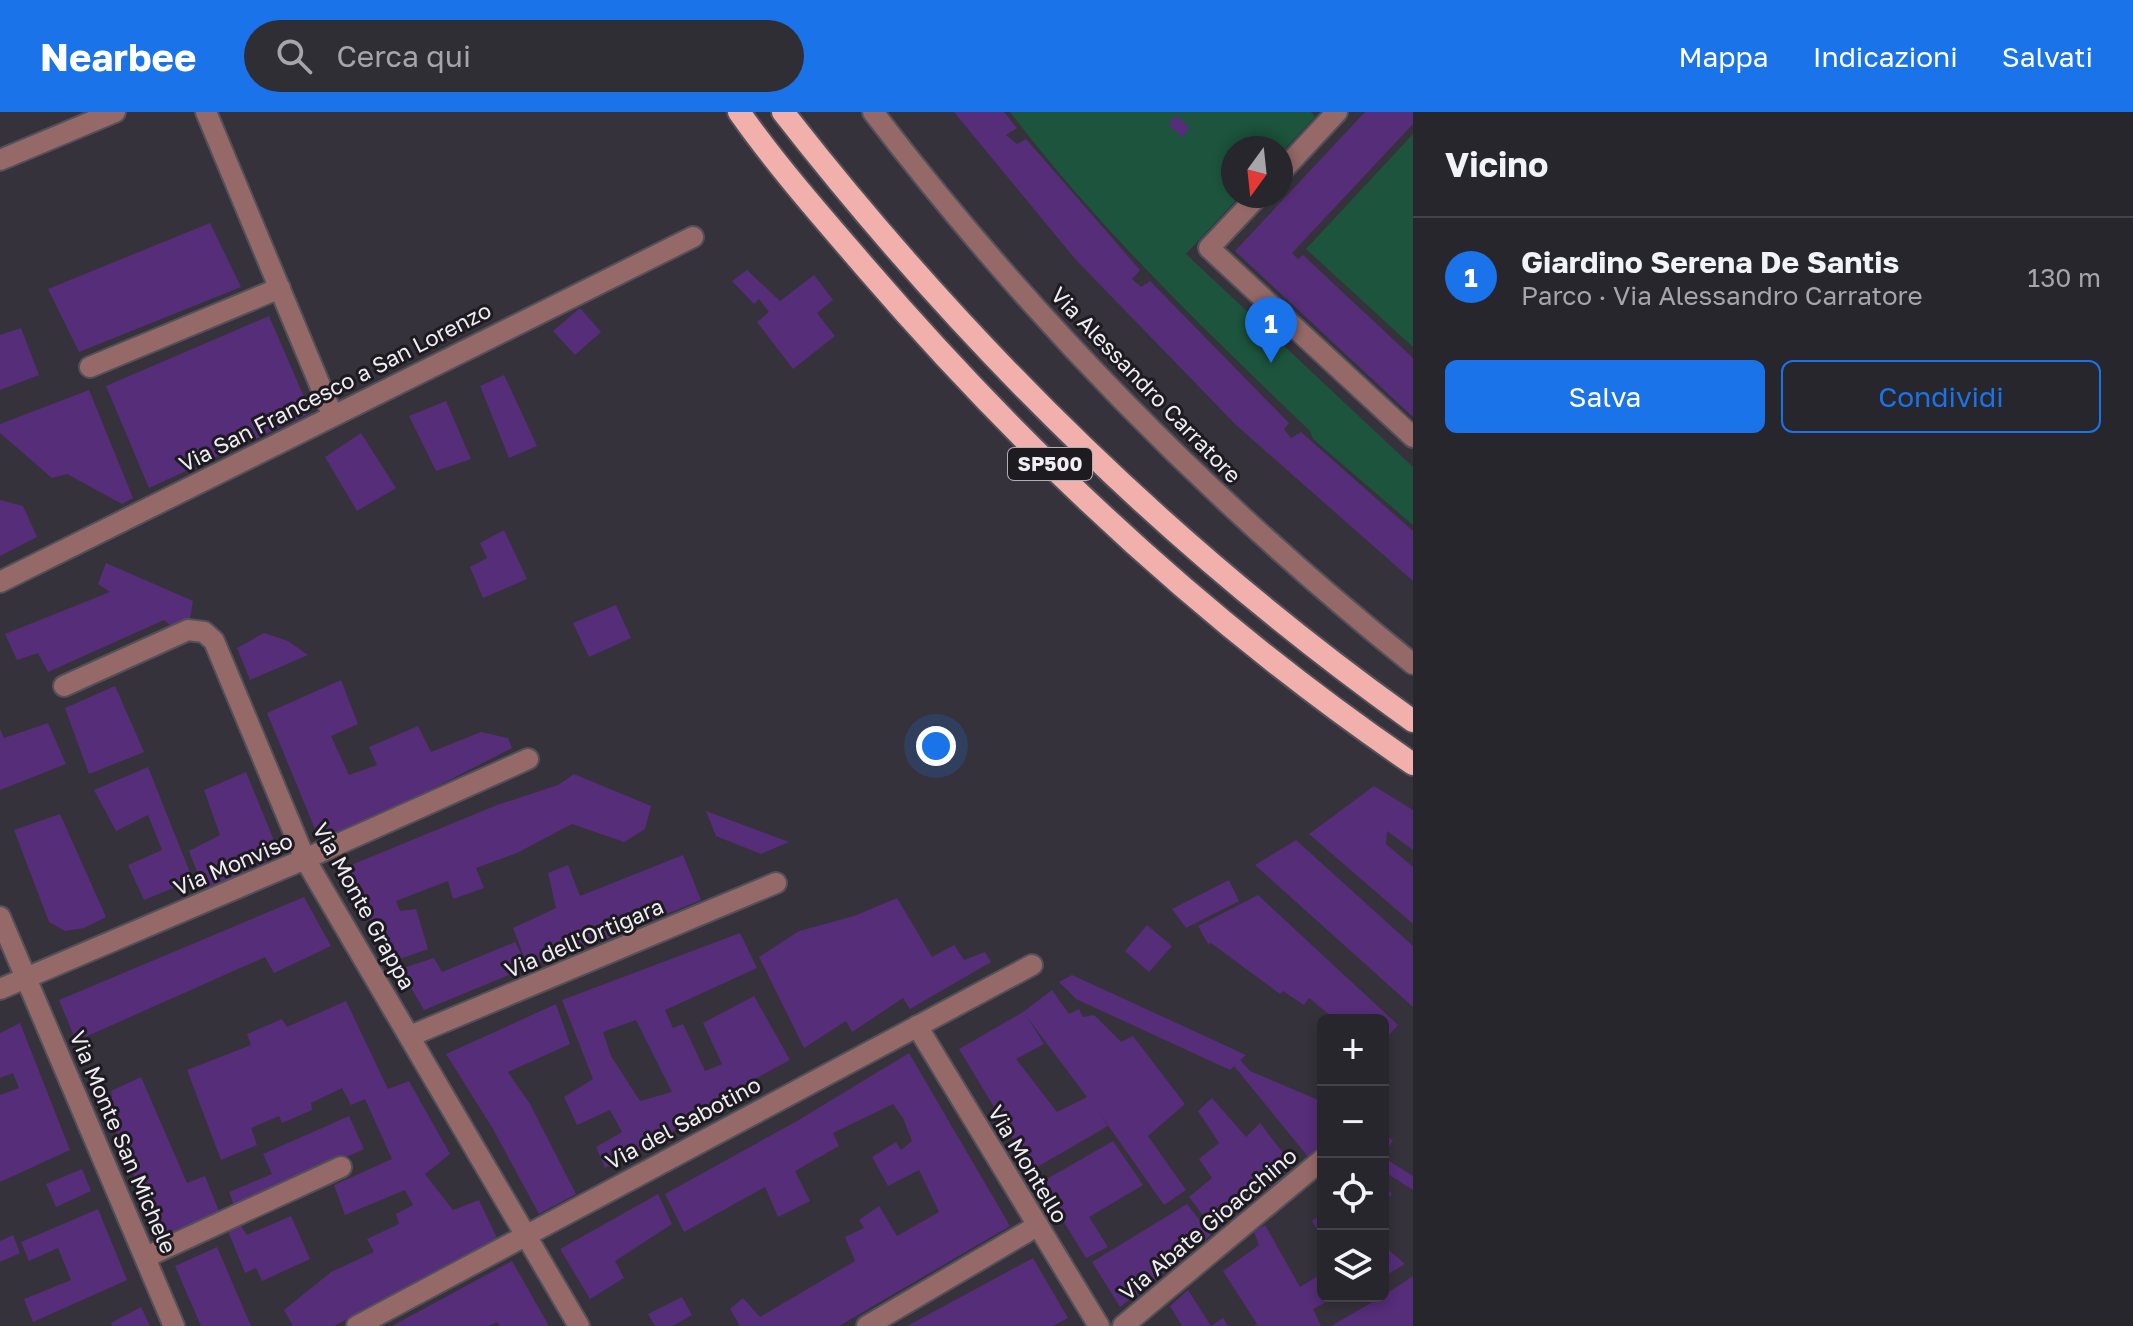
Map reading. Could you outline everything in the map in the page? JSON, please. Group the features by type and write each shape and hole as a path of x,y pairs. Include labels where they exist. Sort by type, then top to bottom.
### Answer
{"highway":[{"name":"SP500","path":"739,112 909,318 1084,498 1274,661 1413,764"},
{"name":"SP500","path":"783,112 854,203 934,296 1108,473 1200,556 1413,721"}],"street":[{"path":"0,160 115,112"},
{"path":"206,112 332,414"},
{"name":"Via Alessandro Carratore","path":"873,112 970,232 1123,401 1223,499 1413,664"},
{"path":"1293,159 1337,112"},
{"path":"1247,208 1209,248 1413,437"},
{"name":"Via San Francesco a San Lorenzo","path":"0,582 68,551 332,414 693,237"},
{"path":"90,367 280,288"},
{"name":"Via Monte Grappa","path":"64,686 188,630 204,632 214,641 305,859 579,1326"},
{"name":"Via Monviso","path":"0,989 305,859 528,759"},
{"name":"Via dell'Ortigara","path":"410,1036 776,883"},
{"name":"Via Monte San Michele","path":"0,917 174,1326"},
{"name":"Via del Sabotino","path":"357,1326 1032,965"},
{"name":"Via Montello","path":"917,1026 1099,1326"},
{"name":"Via Abate Gioacchino","path":"1123,1326 1317,1164"},
{"path":"146,1257 341,1167"},
{"path":"867,1326 1037,1226"}],"green space":[{"path":"1010,112 1311,112 1315,117 1293,140 1293,136 1221,136 1221,208 1229,208 1186,254 1413,467 1413,525 1313,439 1310,431 1116,237"},
{"path":"1413,134 1413,347 1306,249"}],"building":[{"path":"954,112 1004,112 1017,128 1006,135 1017,144 1026,139 1140,270 1132,279 1141,287 1150,281 1289,423 1284,429 1291,438 1301,432 1413,531 1413,581 1236,425 1076,260"},
{"path":"1365,112 1413,112 1413,124 1292,253 1298,259 1303,255 1413,358 1413,417 1235,251 1275,208 1293,208 1293,189"},
{"path":"1176,115 1190,128 1182,137 1168,124"},
{"path":"210,223 241,287 79,352 48,289"},
{"path":"747,270 780,301 814,275 833,300 817,313 835,336 793,369 757,322 769,312 759,299 754,304 732,281"},
{"path":"580,308 601,332 575,355 553,331"},
{"path":"269,316 311,413 149,488 106,386"},
{"path":"21,328 39,375 0,390 0,335"},
{"path":"504,375 537,446 509,458 480,386"},
{"path":"89,390 133,498 122,504 67,474 52,478 0,433 0,424"},
{"path":"446,401 471,459 436,471 409,416"},
{"path":"361,433 396,488 357,511 325,457"},
{"path":"0,500 23,506 37,537 0,556"},
{"path":"504,530 527,579 483,598 470,567 487,558 480,543"},
{"path":"106,563 193,601 190,619 171,626 164,620 48,672 38,653 17,660 5,634 110,592 98,584"},
{"path":"616,605 631,638 589,657 573,623"},
{"path":"264,633 288,641 308,655 250,680 237,648"},
{"path":"341,680 358,724 331,736 349,775 377,765 369,747 418,726 431,752 481,732 508,738 512,748 397,807 320,841 267,713"},
{"path":"115,686 144,752 89,774 65,708"},
{"path":"48,723 66,764 0,790 0,729 4,738"},
{"path":"148,767 193,880 144,900 128,865 162,850 148,815 116,831 94,790"},
{"path":"246,772 280,855 204,890 189,851 220,835 204,790"},
{"path":"574,774 651,806 645,829 624,842 572,824 517,853 476,868 484,888 453,899 448,881 396,901 400,911 416,909 428,949 394,961 339,870 497,805 558,785"},
{"path":"1374,786 1413,810 1413,850 1387,831 1386,844 1413,867 1413,924 1309,834"},
{"path":"706,811 789,842 761,854 716,836"},
{"path":"60,814 106,917 84,928 65,931 49,922 14,830"},
{"path":"1296,840 1413,946 1413,1007 1255,865"},
{"path":"683,855 701,900 528,967 513,928 556,908 548,873 568,865 580,896"},
{"path":"1229,880 1239,901 1186,928 1172,909"},
{"path":"1258,895 1386,1014 1329,1014 1309,998 1304,1005 1283,991 1280,994 1211,943 1208,944 1198,926"},
{"path":"304,897 331,946 274,973 265,957 76,1041 59,1000"},
{"path":"897,898 932,957 954,945 964,960 985,952 991,962 910,1009 903,998 852,1032 846,1021 804,1048 759,957 799,931 854,916"},
{"path":"1147,925 1172,946 1149,972 1125,951"},
{"path":"740,933 757,968 665,1010 673,1028 683,1024 705,1071 722,1064 703,1023 754,996 790,1060 736,1089 740,1095 605,1168 596,1147 622,1132 610,1110 577,1125 564,1097 593,1079 562,1000","holes":["636,1020 672,1092 640,1101 611,1056 603,1032"]},
{"path":"515,942 528,967 424,1010 400,969 434,958 442,972"},
{"path":"1072,975 1246,1055 1240,1060 1250,1071 1317,1099 1317,1152 1309,1158 1234,1066 1230,1070 1076,999 1059,982"},
{"path":"1052,990 1069,1014 1079,1009 1083,1017 1094,1015 1121,1042 1133,1036 1185,1104 1148,1136 1186,1190 1164,1205 1098,1111 1108,1126 1032,1170 959,1049 1023,1012","holes":["1027,1017 1087,1097 1057,1112 1016,1059 1044,1044"]},
{"path":"346,1001 388,1089 409,1081 450,1154 425,1174 453,1210 479,1200 498,1240 334,1326 293,1326 284,1310 331,1272 374,1252 367,1239 399,1224 396,1214 413,1205 405,1190 345,1215 334,1185 392,1159 365,1099 351,1105 342,1088 311,1103 312,1110 282,1123 279,1116 251,1128 257,1145 221,1160 187,1070 251,1045 247,1034 282,1019 287,1027"},
{"path":"556,1004 570,1044 508,1072 530,1104 576,1194 539,1214 493,1129 446,1054"},
{"path":"1389,1017 1398,1025 1389,1035"},
{"path":"20,1023 70,1150 0,1182 0,1095 19,1088 13,1073 0,1078 0,1033"},
{"path":"909,1053 1010,1226 839,1326 740,1326 730,1309 743,1298 760,1317 855,1261 845,1237 864,1228 859,1220 879,1206 897,1236 939,1212 919,1170 888,1186 872,1157 896,1142 901,1150 912,1141 903,1118 893,1104 833,1133 839,1146 795,1171 810,1201 778,1217 765,1187 684,1232 665,1194 797,1121"},
{"path":"141,1077 187,1183 205,1176 220,1214 158,1242 143,1205 156,1196 150,1184 139,1187 105,1108 113,1107 111,1091"},
{"path":"1212,1098 1246,1137 1260,1123 1293,1166 1215,1231 1189,1197 1212,1178 1199,1159 1219,1143 1198,1111"},
{"path":"349,1116 364,1149 235,1208 229,1192 272,1174 263,1154"},
{"path":"1113,1141 1143,1185 1089,1217 1108,1247 1086,1258 1040,1183"},
{"path":"1389,1161 1413,1176 1413,1190 1389,1175"},
{"path":"82,1169 91,1191 56,1207 46,1184"},
{"path":"658,1194 672,1224 615,1261 624,1278 590,1299 560,1249"},
{"path":"1187,1204 1211,1235 1120,1307 1092,1262"},
{"path":"98,1209 127,1280 33,1322 24,1299 71,1280 58,1248 29,1261 21,1242"},
{"path":"291,1216 310,1259 262,1281 256,1268 245,1273 226,1226 239,1223 247,1235"},
{"path":"1265,1225 1300,1287 1317,1276 1317,1302 1326,1302 1313,1309 1321,1326 1254,1326 1257,1324 1223,1271 1259,1245 1254,1232"},
{"path":"13,1235 20,1253 0,1262 0,1241"},
{"path":"217,1247 251,1326 201,1326 175,1266"},
{"path":"1389,1250 1405,1264 1389,1273"},
{"path":"1033,1258 1068,1318 1053,1326 907,1326"},
{"path":"512,1261 549,1326 500,1326 497,1322 489,1326 392,1326"},
{"path":"1413,1276 1413,1326 1331,1326 1373,1302 1389,1302 1389,1292"},
{"path":"1188,1290 1211,1326 1182,1326 1170,1306"},
{"path":"682,1297 692,1315 672,1326 655,1326 648,1314"},
{"path":"141,1307 150,1326 112,1326 111,1323"},
{"path":"1223,1318 1228,1326 1211,1326"}],"place":[{"name":"Giardino Serena De Santis","path":"1271,363"}]}
